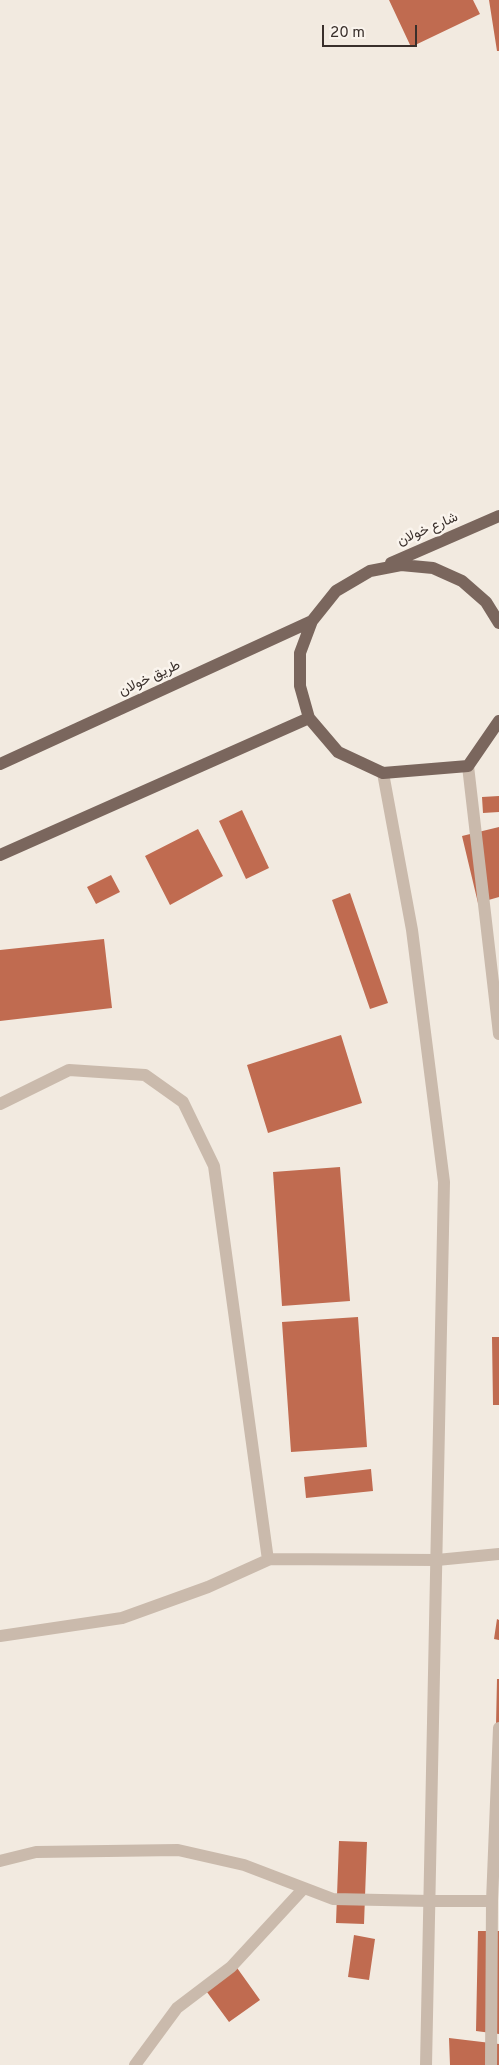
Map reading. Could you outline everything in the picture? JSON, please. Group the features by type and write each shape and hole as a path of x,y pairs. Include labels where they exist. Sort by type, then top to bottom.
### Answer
{"main road":[{"name":"شارع خولان","path":"370,572 499,516"},
{"path":"499,623 486,602 462,581 433,568 401,565 370,572 336,591 312,621 300,653 300,686 309,718 338,752 382,773 468,766 499,722"},
{"name":"طريق خولان","path":"0,764 312,621"},
{"path":"0,856 309,718"}],"street":[{"path":"468,766 499,1034"},
{"path":"382,773 412,930 444,1182 426,2065"},
{"path":"0,1104 69,1070 146,1075 183,1102 214,1166 268,1560"},
{"path":"0,1636 122,1618 208,1587 268,1560 437,1560 499,1554"},
{"path":"491,2065 492,1901 499,1728"},
{"path":"0,1861 36,1852 178,1850 244,1865 333,1898 492,1901"},
{"path":"135,2065 177,2008 231,1968 304,1888"}],"building":[{"path":"389,0 473,0 480,14 411,47"},
{"path":"489,0 499,0 499,51 497,51"},
{"path":"499,796 499,812 483,813 482,797"},
{"path":"242,810 269,868 246,879 219,821"},
{"path":"499,827 499,897 478,903 462,836"},
{"path":"198,829 223,876 170,905 145,856"},
{"path":"111,875 120,892 96,904 87,887"},
{"path":"350,893 388,1003 370,1009 332,900"},
{"path":"104,939 112,1008 0,1021 0,950"},
{"path":"341,1035 362,1103 268,1133 247,1065"},
{"path":"340,1167 350,1301 282,1306 273,1172"},
{"path":"358,1317 367,1447 291,1452 282,1322"},
{"path":"492,1337 499,1337 499,1405 493,1405"},
{"path":"371,1469 373,1491 306,1498 304,1477"},
{"path":"497,1619 499,1620 499,1640 494,1639"},
{"path":"497,1679 499,1679 499,1725 496,1725"},
{"path":"339,1841 367,1842 364,1924 336,1923"},
{"path":"478,1931 499,1931 499,2034 476,2031"},
{"path":"354,1935 375,1939 369,1980 348,1977"},
{"path":"235,1965 260,2000 229,2022 204,1988"},
{"path":"449,2038 499,2044 499,2065 450,2065"}]}
